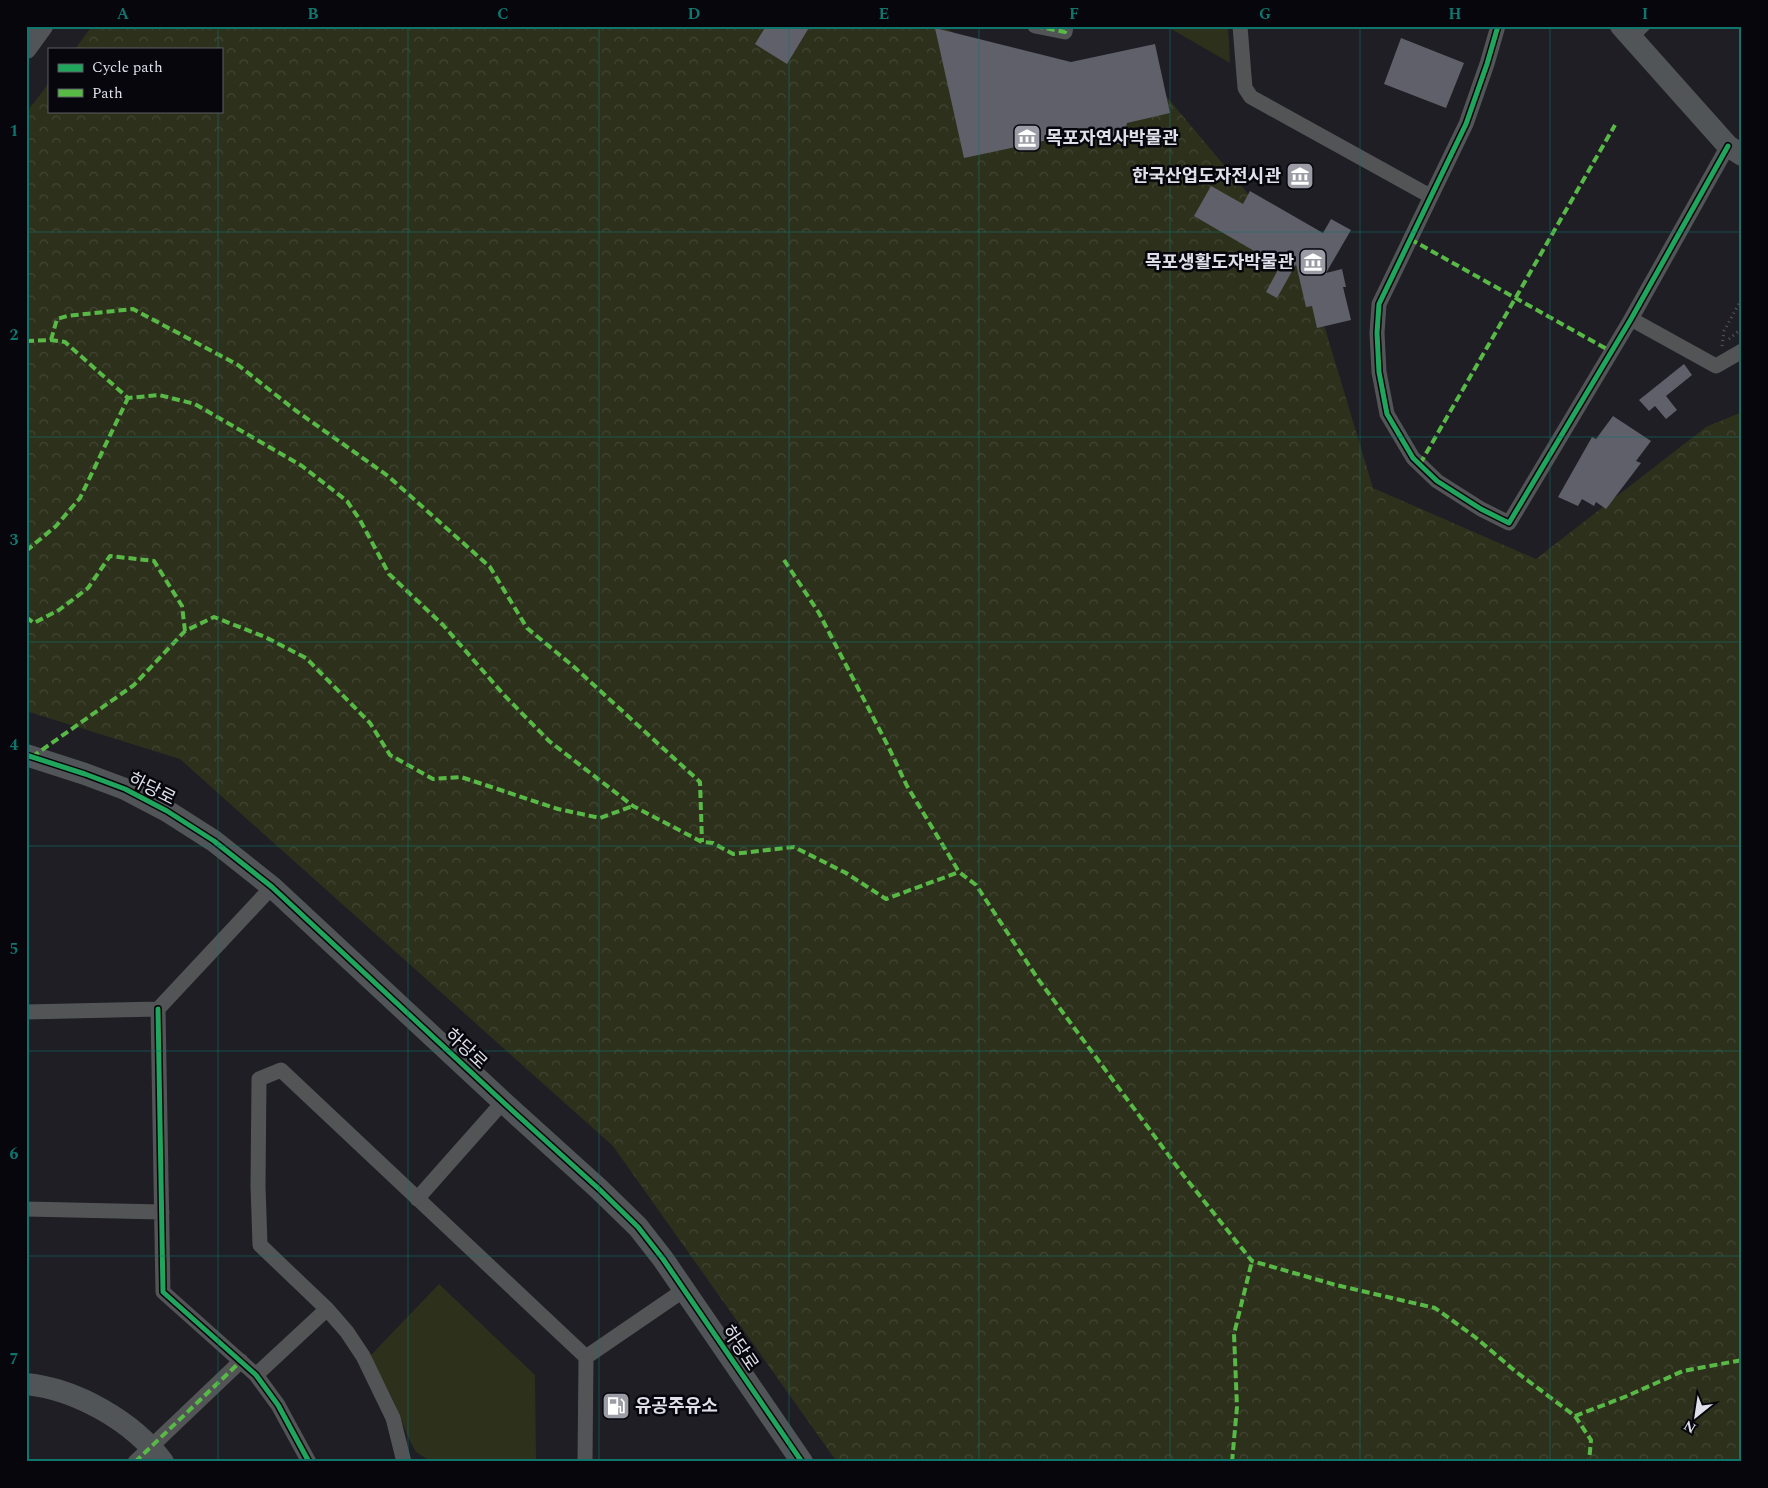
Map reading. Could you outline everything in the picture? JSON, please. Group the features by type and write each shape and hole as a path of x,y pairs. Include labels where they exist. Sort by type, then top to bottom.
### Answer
{"street":[{"path":"26,48 42,26"},
{"path":"1035,26 1065,32 1066,26"},
{"path":"1240,26 1245,88 1251,97 1430,196"},
{"path":"1498,26 1466,124 1379,304 1377,333 1379,372 1388,414 1413,458 1437,481 1481,509 1509,523 1735,150 1634,31"},
{"path":"1632,319 1716,366 1742,351"},
{"name":"하당로","path":"26,755 125,789 167,811 214,841 272,887 638,1227 663,1259 802,1462"},
{"path":"272,887 158,1009 163,1292 256,1375 278,1405 310,1462"},
{"path":"26,1012 158,1009"},
{"path":"404,1462 393,1418 362,1356 347,1332 327,1309 260,1245 258,1186 259,1079 280,1070 586,1357 585,1462"},
{"path":"417,1199 503,1102"},
{"path":"26,1209 162,1212"},
{"path":"586,1357 684,1290"},
{"path":"256,1375 327,1309"},
{"path":"26,1384 44,1386 83,1399 103,1410 131,1429 149,1457 241,1361"}],"path":[{"path":"1722,352 1724,331 1742,298"}],"green space":[{"path":"92,26 942,26 1023,72 1145,71 1305,262 1373,488 1536,559 1706,427 1742,412 1742,1462 837,1462 613,1146 180,759 26,711 26,113 48,84 48,112 222,112 222,48 76,48"},
{"path":"1166,26 1228,26 1230,63"},
{"path":"439,1284 535,1375 536,1462 427,1459 416,1452 392,1398 370,1356"}],"building":[{"path":"766,26 810,26 787,64 755,44"},
{"path":"935,28 1071,62 1155,44 1170,113 1127,123 1122,145 1076,134 964,158"},
{"path":"1401,38 1464,63 1446,108 1384,84"},
{"path":"1211,186 1243,204 1250,191 1323,233 1331,219 1351,230 1326,273 1342,269 1346,287 1343,287 1351,320 1317,328 1312,306 1306,307 1296,264 1277,298 1266,292 1280,266 1194,216"},
{"path":"1684,364 1692,375 1666,396 1677,410 1666,419 1655,406 1649,411 1639,400"},
{"path":"1613,416 1651,441 1636,461 1641,463 1606,509 1596,502 1594,506 1582,499 1578,506 1558,497 1592,437 1596,439"}],"marked path":[{"path":"1035,26 1065,32 1066,26"},
{"path":"1420,464 1615,125"},
{"path":"1410,239 1612,352"},
{"path":"51,340 57,319 67,316 133,309 238,365 295,410 388,476 490,567 527,628 573,666 700,782 702,842"},
{"path":"26,341 51,340 65,342 128,398 159,395 195,404 302,466 347,501 360,520 389,574 443,625 504,695 549,741 633,806 702,842 713,843 733,854 794,847 846,873 886,899 959,872"},
{"path":"26,551 56,526 80,498 128,398"},
{"path":"26,617 34,623 59,610 88,588 110,556 154,561 182,606 185,631"},
{"path":"784,560 819,613 907,786 959,872 976,885 1038,979 1184,1176 1252,1261 1336,1285 1435,1308 1575,1416 1591,1440 1589,1462"},
{"path":"32,757 134,685 185,631 214,617 265,637 306,658 370,723 390,755 433,779 461,777 558,809 600,818 633,806"},
{"path":"1232,1462 1237,1407 1234,1334 1252,1261"},
{"path":"1575,1416 1627,1396 1683,1371 1742,1360"},
{"path":"135,1462 241,1361"}],"cycle path":[{"path":"1498,26 1466,124 1379,304 1377,333 1379,372 1387,414 1413,458 1437,481 1481,509 1509,523 1631,319 1728,146"},
{"path":"26,755 125,789 167,811 214,841 272,887 638,1227 663,1259 802,1462"},
{"path":"158,1009 163,1292 256,1375 278,1405 309,1462"}],"place":[{"name":"목포자연사박물관","path":"1027,138"},
{"name":"한국산업도자전시관","path":"1300,176"},
{"name":"목포생활도자박물관","path":"1313,262"},
{"name":"유공주유소","path":"616,1406"}]}
